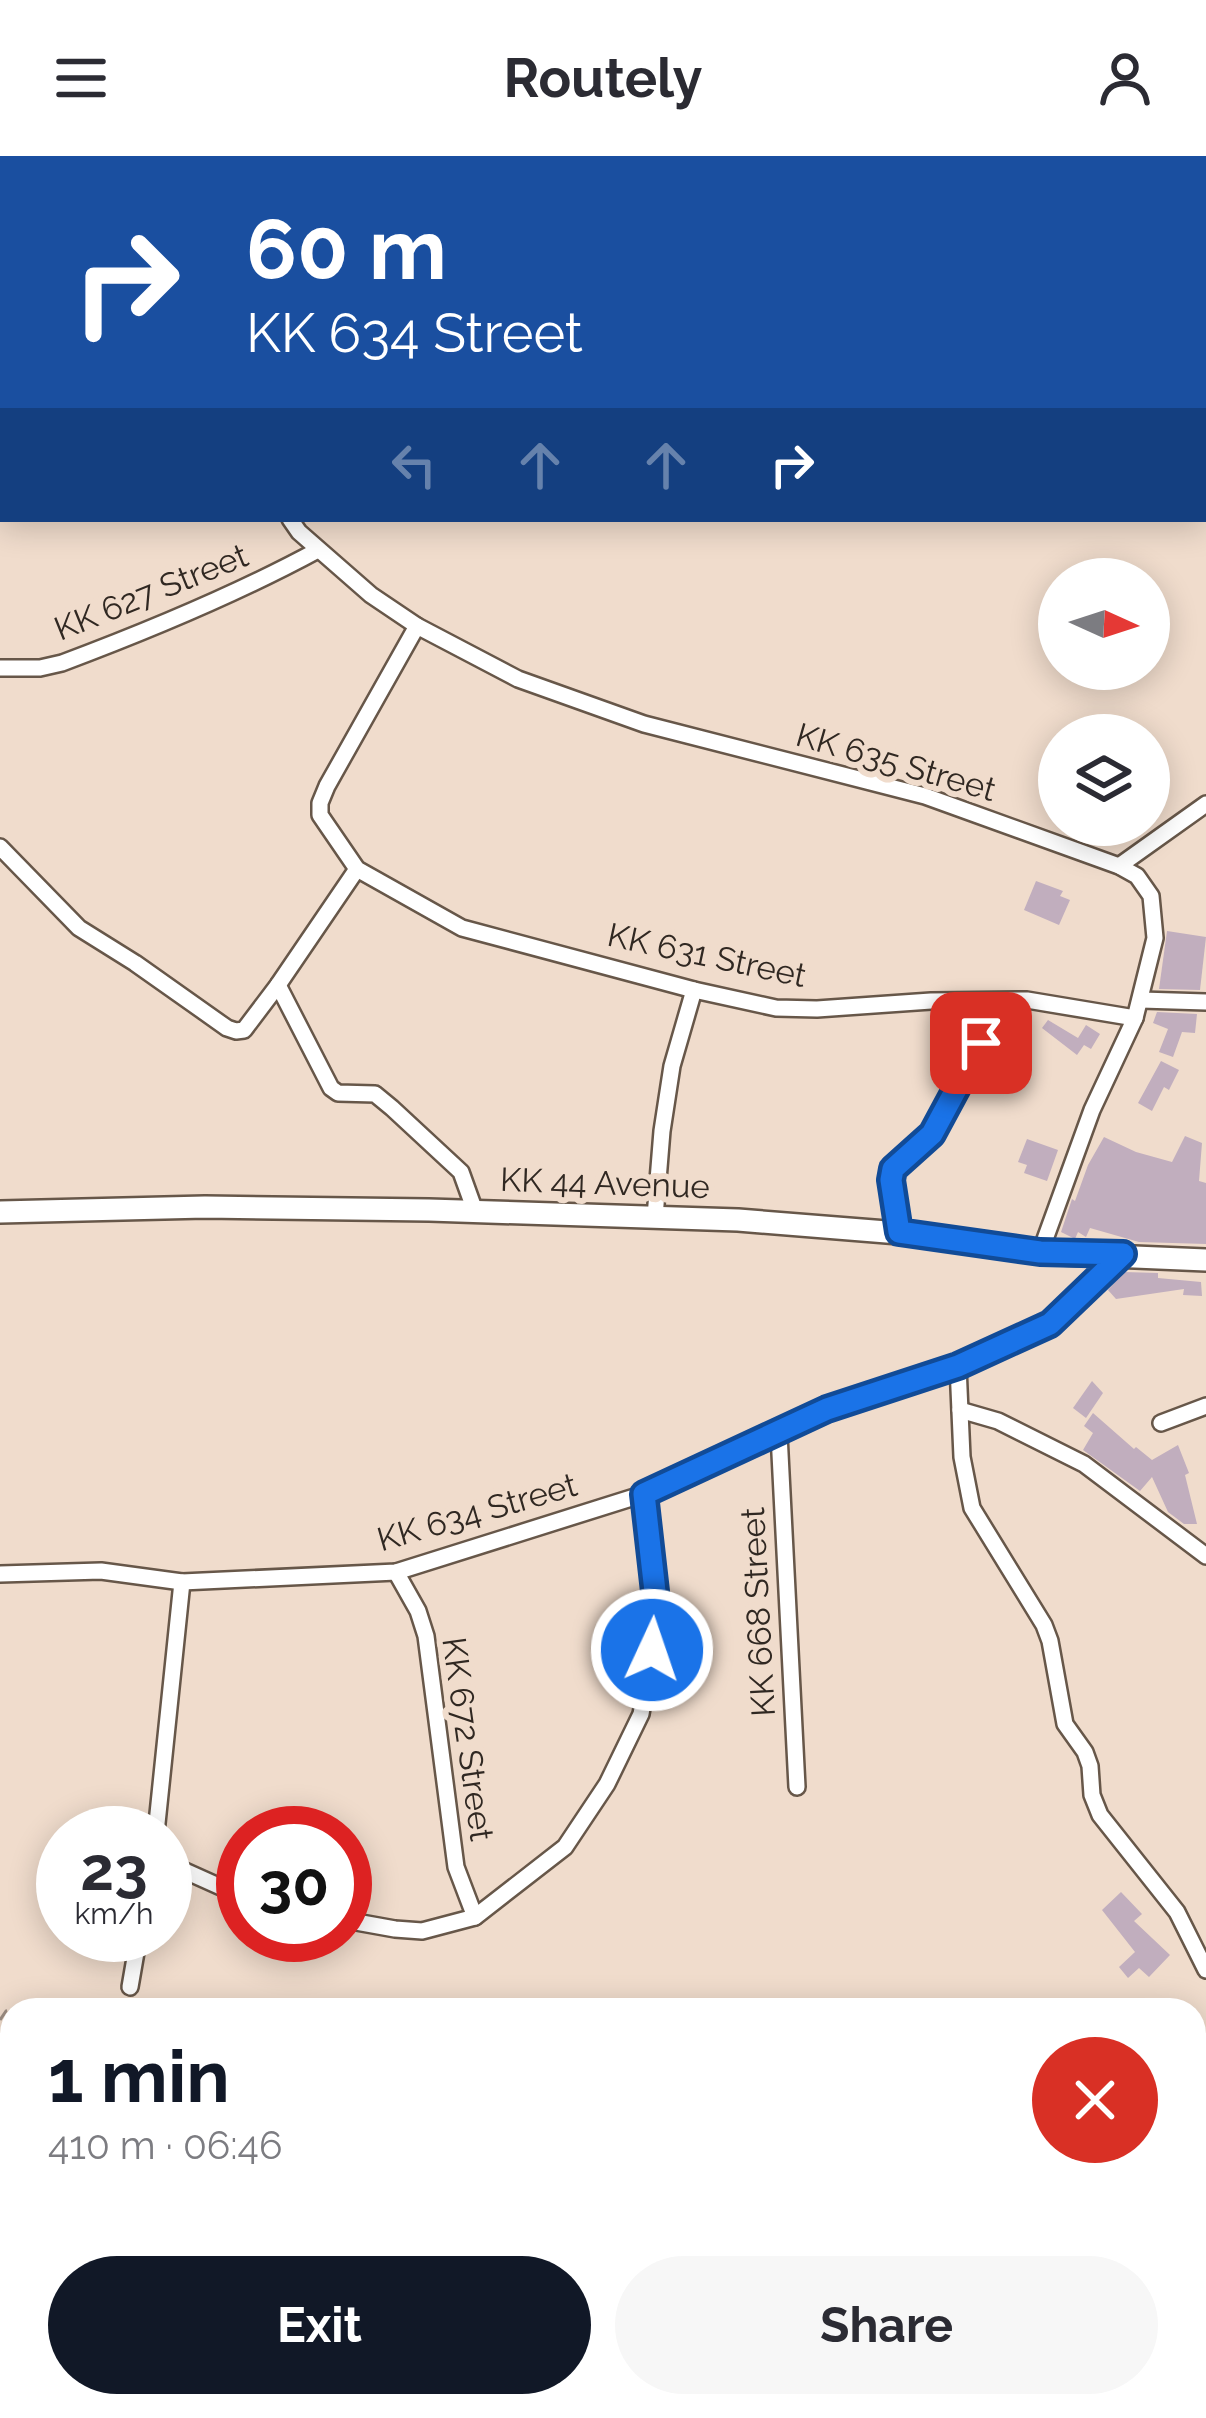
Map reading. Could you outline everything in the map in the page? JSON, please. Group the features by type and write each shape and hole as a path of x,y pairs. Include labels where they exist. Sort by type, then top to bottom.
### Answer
{"main road":[{"name":"KK 44 Avenue","path":"0,1211 206,1207 738,1220 899,1232 1040,1252 1206,1260"}],"street":[{"name":"KK 635 Street","path":"292,522 371,595 417,626 518,680 644,724 925,796 1118,866"},
{"name":"KK 627 Street","path":"0,668 62,663 233,594 318,550"},
{"name":"KK 631 Street","path":"417,626 327,786 320,815 357,868 462,928 776,1008 1027,1000 1135,1018"},
{"path":"1040,1252 1092,1110 1135,1018 1155,938 1151,896 1137,876 1118,866 1206,805"},
{"path":"0,847 79,928 236,1031 244,1030 278,985 357,868"},
{"path":"278,985 331,1088 338,1093 375,1094 392,1108 460,1172 475,1211"},
{"path":"655,1217 672,1066 694,990"},
{"path":"1141,1000 1206,1001"},
{"path":"899,1232 893,1169 932,1134 981,1043"},
{"name":"KK 634 Street","path":"0,1574 100,1571 182,1582 397,1572 644,1494 827,1409 958,1366 1050,1324 1123,1254"},
{"path":"958,1366 962,1457 972,1508 1044,1624 1065,1724 1085,1752 1100,1815 1177,1912 1206,1970"},
{"path":"1161,1424 1206,1406"},
{"path":"960,1410 998,1421 1084,1464 1206,1556"},
{"name":"KK 668 Street","path":"779,1433 797,1786"},
{"path":"372,1925 422,1931 475,1917 565,1847 607,1784 641,1714 658,1618 644,1494"},
{"name":"KK 672 Street","path":"397,1572 426,1636 456,1867 475,1917"},
{"path":"159,1806 182,1582"},
{"path":"130,1987 134,1962"}],"path":[{"path":"114,1998 130,1987"}],"building":[{"path":"1036,881 1063,891 1060,896 1070,900 1059,925 1024,910"},
{"path":"1167,931 1206,937 1200,990 1159,989"},
{"path":"1157,1012 1197,1014 1195,1033 1182,1032 1173,1057 1159,1052 1168,1029 1153,1023"},
{"path":"1048,1020 1078,1038 1086,1025 1100,1034 1091,1049 1084,1045 1077,1055 1042,1028"},
{"path":"1161,1061 1179,1070 1152,1111 1138,1103"},
{"path":"1185,1136 1202,1143 1199,1181 1206,1183 1206,1244 1139,1242 1090,1228 1086,1237 1078,1232 1075,1239 1061,1232 1104,1137 1172,1162"},
{"path":"1027,1139 1058,1150 1047,1181 1024,1173 1027,1165 1018,1162"},
{"path":"1124,1272 1201,1282 1202,1296 1183,1295 1184,1289 1116,1299 1108,1290"},
{"path":"1092,1381 1103,1393 1086,1418 1073,1408"},
{"path":"1093,1413 1152,1460 1178,1445 1189,1473 1185,1475 1197,1524 1184,1524 1168,1512 1152,1477 1140,1491 1083,1450 1093,1433 1084,1426"},
{"path":"1121,1892 1142,1914 1134,1921 1170,1955 1149,1977 1139,1968 1128,1978 1119,1967 1135,1952 1102,1910"}],"route":[{"path":"652,1650 658,1618 644,1494 827,1409 958,1366 1050,1324 1123,1254 1040,1252 899,1232 893,1169 932,1134 981,1043"}]}
